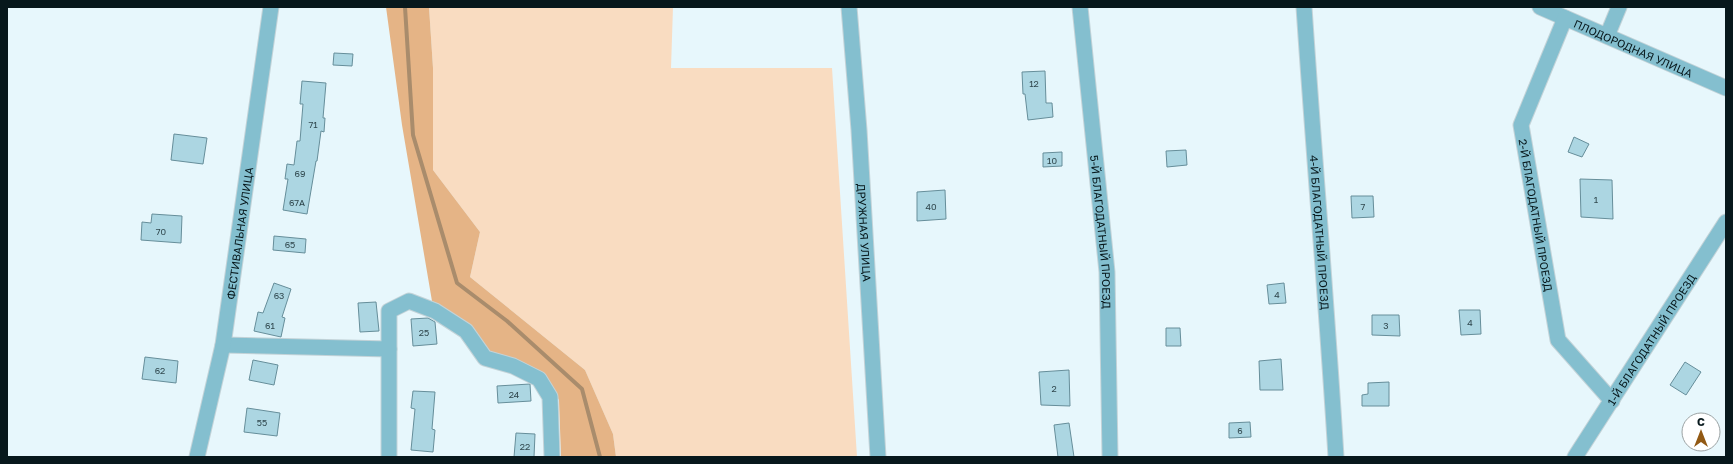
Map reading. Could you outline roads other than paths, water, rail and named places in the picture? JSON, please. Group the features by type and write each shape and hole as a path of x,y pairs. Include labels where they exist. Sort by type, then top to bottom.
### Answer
{"street":[{"name":"ФЕСТИВАЛЬНАЯ УЛИЦА","path":"197,457 223,346 271,7"},
{"name":"ДРУЖНАЯ УЛИЦА","path":"849,7 859,130 878,457"},
{"name":"5-Й БЛАГОДАТНЫЙ ПРОЕЗД","path":"1080,7 1107,272 1110,457"},
{"name":"4-Й БЛАГОДАТНЫЙ ПРОЕЗД","path":"1304,7 1314,155 1326,292 1336,457"},
{"name":"ПЛОДОРОДНАЯ УЛИЦА","path":"1540,7 1726,88"},
{"path":"1607,36 1619,7"},
{"name":"2-Й БЛАГОДАТНЫЙ ПРОЕЗД","path":"1565,18 1521,125 1558,340 1612,401"},
{"name":"1-Й БЛАГОДАТНЫЙ ПРОЕЗД","path":"1575,457 1726,222"},
{"path":"388,457 389,312 409,301 435,311 466,331 486,358 514,366 539,379 550,397 552,457"},
{"path":"223,346 389,349"}],"waterway":[{"path":"405,7 413,135 457,283 507,321 582,389 600,457"}]}
